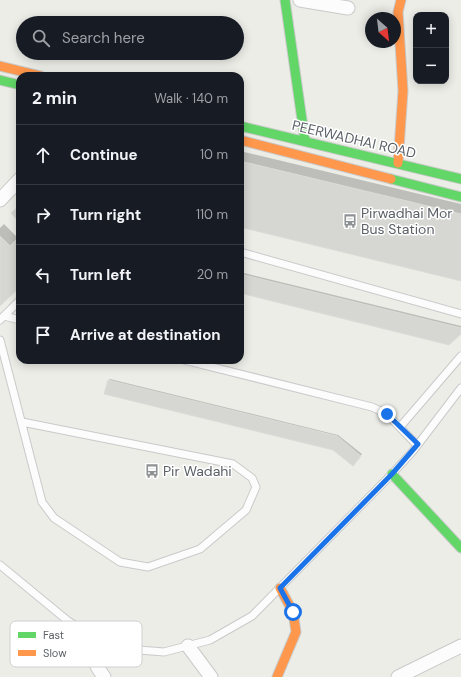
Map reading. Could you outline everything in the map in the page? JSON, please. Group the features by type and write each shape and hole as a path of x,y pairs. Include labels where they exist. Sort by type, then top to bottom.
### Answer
{"main road":[{"path":"285,0 305,141"},
{"path":"398,163 403,91 398,12 401,0"},
{"path":"0,66 25,72"},
{"path":"0,80 16,84"},
{"name":"PEERWADHAI ROAD","path":"244,127 461,179"},
{"path":"244,141 461,197"},
{"path":"392,474 461,548"},
{"path":"277,677 296,632 293,612 280,588"}],"street":[{"path":"300,0 348,8"},
{"path":"0,200 16,183"},
{"path":"188,646 211,677"},
{"path":"398,677 461,646"},
{"path":"97,667 104,677"}],"lane":[{"path":"244,253 461,314"},
{"path":"2,318 16,304"},
{"path":"2,318 16,320"},
{"path":"0,340 42,502 54,518 120,562 148,567 200,548 246,510 256,487 252,478 233,464 22,422"},
{"path":"400,427 461,356"},
{"path":"200,364 372,406 387,414 418,444"},
{"path":"142,650 164,652 210,640 252,616 392,474 418,444 461,388"},
{"path":"0,565 68,621"}],"building":[{"name":"Pirwadhai Mor Bus Station","path":"244,162 461,214 461,281 244,228"},
{"path":"16,209 16,219 11,213"},
{"path":"0,236 10,246 16,240 16,291 0,306"},
{"path":"244,275 461,328 461,334 449,345 244,294"},
{"path":"108,380 337,436 361,456 353,466 333,450 104,394"}],"traffic: fast":[{"path":"285,0 305,141"},
{"path":"0,80 16,84"},
{"path":"244,127 461,179"},
{"path":"391,179 461,197"},
{"path":"392,474 461,548"}],"traffic: slow":[{"path":"398,163 403,91 398,12 401,0"},
{"path":"0,66 25,72"},
{"path":"244,141 391,179"},
{"path":"277,677 296,632 293,612 280,588"}],"place":[{"name":"Pirwadhai Mor Bus Station","path":"350,221"},
{"name":"Pir Wadahi","path":"152,471"}],"route":[{"path":"293,612 280,588 392,474 418,444 387,414"}]}
